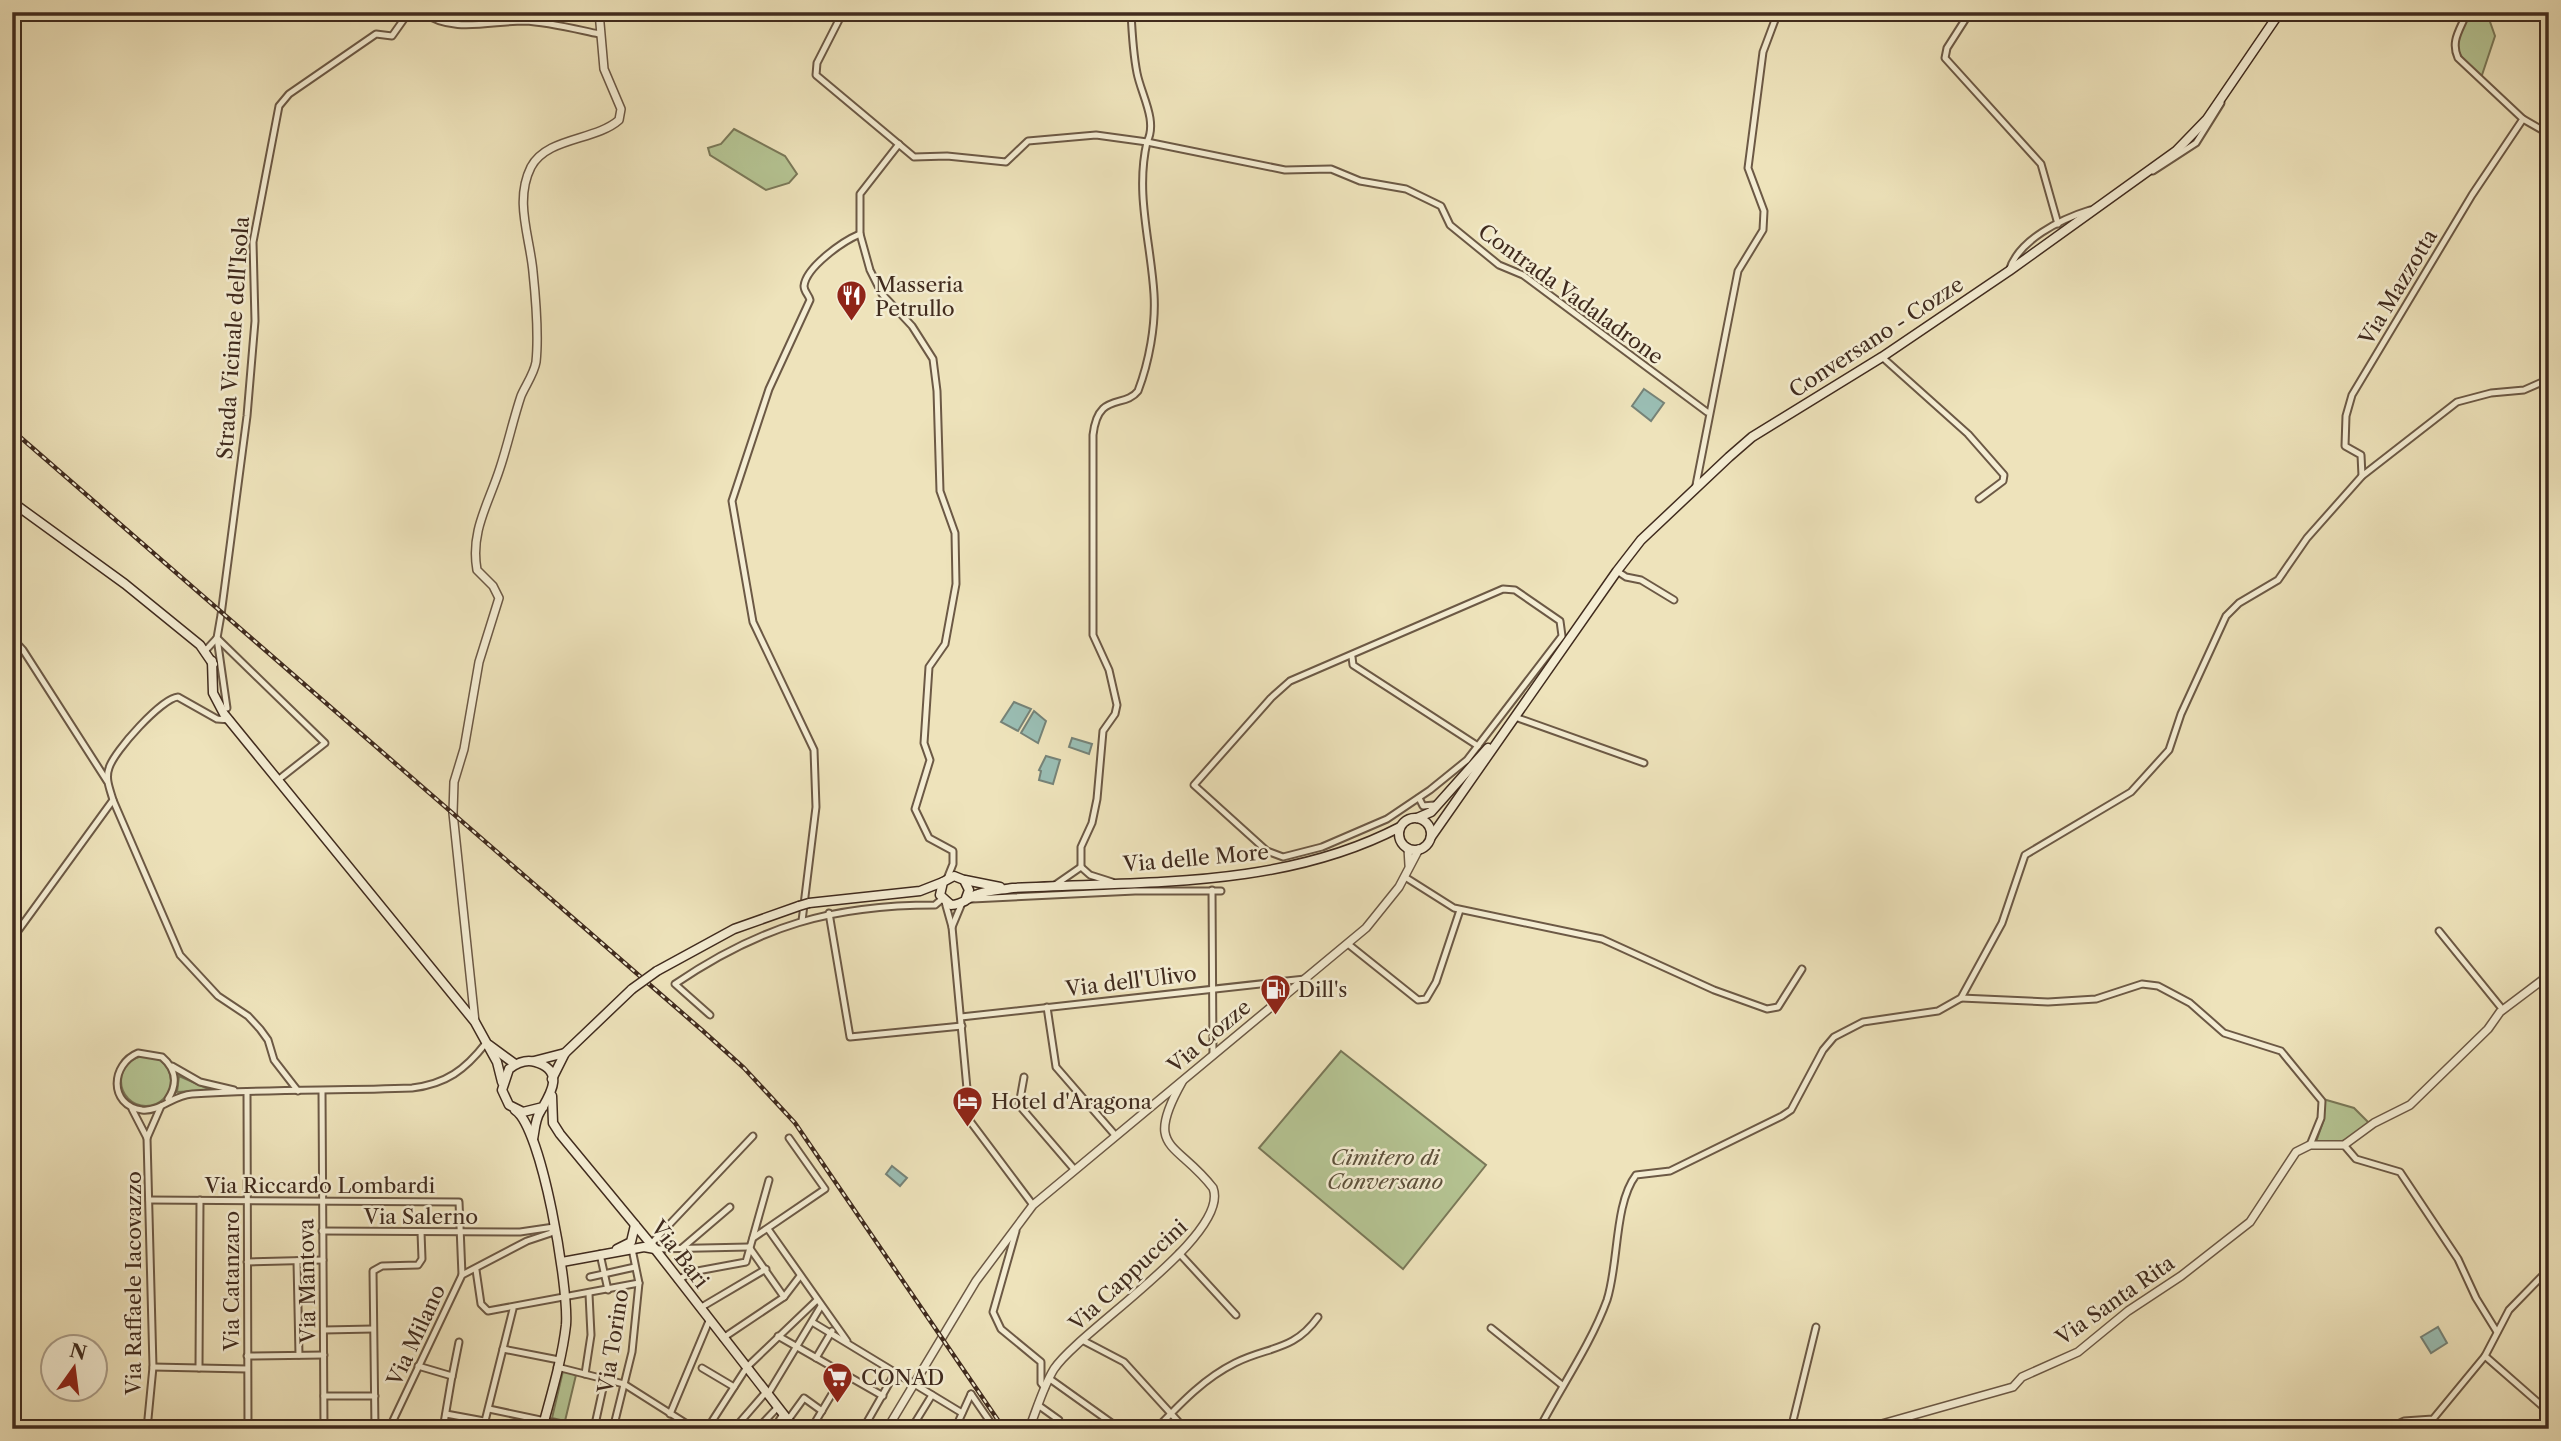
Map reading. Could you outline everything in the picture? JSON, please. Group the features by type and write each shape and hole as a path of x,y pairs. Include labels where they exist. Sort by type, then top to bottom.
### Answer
{"main road":[{"name":"Conversano - Cozze","path":"1515,716 1641,540 1752,437 1882,357 2142,178 2193,136 2280,12"},
{"path":"13,505 125,584 205,651 212,661 227,714 475,1022 496,1062 504,1098 526,1119 562,1262 566,1299 558,1364 543,1424"},
{"path":"1378,840 1407,820 1431,812 1515,716"},
{"path":"1400,827 1401,841 1408,848 1419,849 1427,845 1515,716"},
{"path":"1417,818 1429,827 1431,837"},
{"path":"1378,840 1401,841"},
{"name":"Via delle More","path":"1013,888 1257,874 1313,861 1378,840"},
{"path":"962,879 969,890 965,901"},
{"path":"533,1139 539,1113 552,1096 552,1079 565,1053 632,989 657,971 734,929 809,903 920,891 945,880 962,879 1013,888"},
{"path":"942,899 945,880"},
{"path":"920,891 951,905 965,901 975,894 1013,888"},
{"path":"486,1043 515,1064"},
{"path":"502,1082 515,1064 565,1053"},
{"path":"533,1061 545,1067 552,1079"},
{"name":"Via Bari","path":"552,1096 553,1123 635,1225 643,1245 678,1280 795,1429"},
{"path":"515,1110 531,1112 543,1107"},
{"path":"562,1262 643,1245 635,1225"}],"street":[{"name":"Strada Vicinale dell'Isola","path":"217,638 247,416 255,321 253,242 279,106 289,94 376,34 392,36 409,12"},
{"path":"423,12 431,18 452,24 526,21 599,34"},
{"path":"475,1022 453,813 454,782 464,749 479,662 499,598 493,586 477,570 476,535 484,503 500,470 512,421 536,366 533,270 522,205 528,177 532,166 541,156 600,132 619,120 621,109 604,69 599,12"},
{"name":"Contrada Vadaladrone","path":"843,12 817,63 816,75 918,159 933,155 1006,162 1028,141 1096,135 1147,142 1285,170 1331,169 1360,181 1406,190 1441,206 1450,225 1499,265 1523,275 1707,412"},
{"path":"1081,867 1082,848 1092,823 1097,799 1103,731 1115,714 1117,705 1109,670 1093,635 1093,435 1098,416 1107,405 1135,396 1138,391 1150,343 1154,295 1141,189 1150,133 1149,111 1137,76 1131,12"},
{"path":"1695,490 1707,412 1738,271 1763,230 1764,211 1748,168 1763,52 1778,12"},
{"path":"1970,12 1945,52 1945,58 2041,164 2058,224"},
{"path":"2467,12 2455,39 2454,47 2458,58 2523,119 2549,134"},
{"name":"Via Mazzotta","path":"2362,476 2361,455 2346,446 2348,401 2473,195 2523,119"},
{"path":"899,144 860,194 860,234 870,270 882,294 912,326 933,359 937,391 940,491 955,533 956,584 945,644 929,667 924,743 930,760 915,809 929,838 953,851 953,864 945,880"},
{"path":"2009,271 2013,258 2025,246 2058,224 2097,208"},
{"path":"802,921 816,807 814,750 753,622 735,527 732,496 769,389 810,300 805,291 805,282 834,249 860,234"},
{"path":"1882,357 1950,417 2004,475 2003,481 1979,499"},
{"path":"1539,1429 1605,1305 1616,1267 1623,1205 1636,1175 1670,1171 1791,1110 1828,1041 1847,1029 1875,1019 1938,1011 1961,998 2002,923 2025,855 2131,792 2169,750 2181,714 2225,616 2239,603 2278,580 2307,538 2362,476 2457,402 2491,393 2524,390 2549,379"},
{"path":"1617,571 1626,577 1641,580 1674,600"},
{"path":"1503,589 1515,590 1560,621 1562,636 1478,747 1467,760 1419,798 1389,817 1322,848 1283,857 1267,851 1194,785 1281,688 1301,676 1352,657 1360,649 1503,589"},
{"path":"12,638 23,650 107,781 180,955 218,996 248,1016 260,1029 268,1040 274,1060 298,1091"},
{"path":"205,651 217,638"},
{"path":"107,781 112,761 124,744 167,699 178,697 217,719 227,714 217,638"},
{"path":"217,638 325,743 278,780"},
{"path":"1352,657 1353,664 1478,747"},
{"path":"1515,716 1644,764"},
{"path":"1419,798 1423,806 1432,806 1472,768"},
{"path":"12,939 113,800"},
{"path":"1389,817 1400,827"},
{"path":"1388,833 1389,817"},
{"path":"1408,848 1410,867"},
{"name":"Via Cozze","path":"887,1429 976,1282 1018,1221 1074,1169 1348,944 1388,903 1419,849"},
{"path":"953,864 962,879"},
{"path":"1081,867 1090,875 1115,883"},
{"path":"1054,886 1081,867"},
{"path":"1405,877 1460,910 1602,939 1714,990 1773,1010 1778,1007 1802,969"},
{"path":"1212,890 1213,1055"},
{"path":"952,927 965,901 1221,891"},
{"path":"710,1015 675,984 714,957 802,921 829,914 880,906 935,905 942,899 952,927 970,1121 1033,1205"},
{"path":"1348,944 1418,1000 1426,999 1436,982 1460,910"},
{"path":"829,914 850,1037 962,1026"},
{"path":"2439,931 2503,1010"},
{"path":"1961,998 2017,1003 2060,1002 2096,999 2129,986 2158,986 2190,1003 2224,1033 2276,1048 2286,1056 2322,1101 2322,1118 2311,1145 2344,1145 2374,1123 2410,1105 2488,1029 2503,1010 2549,975"},
{"name":"Via dell'Ulivo","path":"961,1017 1306,979"},
{"path":"1047,1007 1056,1068 1115,1135"},
{"path":"130,1106 146,1110 188,1094 437,1085 458,1074 486,1043"},
{"path":"148,1138 118,1091 118,1071 130,1056 146,1052 162,1057 200,1082 247,1092"},
{"path":"169,1100 175,1082 170,1064"},
{"path":"1024,1077 1019,1105 1074,1169"},
{"name":"Via Cappuccini","path":"1030,1426 1055,1368 1179,1254 1204,1227 1216,1195 1209,1182 1170,1147 1165,1138 1164,1119 1184,1079"},
{"name":"Via Mantova","path":"322,1091 324,1429"},
{"name":"Via Catanzaro","path":"247,1092 247,1429"},
{"path":"148,1138 161,1106"},
{"path":"643,1245 753,1136"},
{"name":"Via Raffaele Iacovazzo","path":"147,1429 153,1367 148,1138"},
{"path":"753,1238 825,1189 789,1138"},
{"name":"Via Santa Rita","path":"1864,1429 2013,1387 2022,1377 2078,1352 2128,1311 2181,1276 2250,1222 2296,1152 2311,1145"},
{"path":"2344,1145 2356,1159 2400,1172 2451,1247 2476,1298 2497,1332"},
{"path":"678,1280 692,1272 744,1264 769,1180"},
{"name":"Via Riccardo Lombardi","path":"149,1200 460,1202 462,1275"},
{"path":"199,1368 200,1200"},
{"path":"681,1248 730,1207"},
{"path":"1018,1221 993,1312 1001,1329 1041,1362 1041,1383 1046,1388"},
{"name":"Via Salerno","path":"322,1231 520,1231 554,1227"},
{"name":"Via Milano","path":"388,1429 462,1275 527,1241 551,1233 554,1227"},
{"path":"768,1229 852,1346"},
{"path":"520,1231 527,1241"},
{"path":"375,1429 373,1271 382,1266 418,1265 422,1259 421,1232"},
{"path":"643,1245 681,1248 749,1247"},
{"name":"Via Torino","path":"613,1429 632,1352 639,1283 634,1259 643,1245"},
{"path":"749,1247 784,1297"},
{"path":"600,1254 608,1290"},
{"path":"1179,1254 1236,1315"},
{"path":"297,1261 299,1355"},
{"path":"247,1262 323,1261"},
{"path":"590,1277 635,1267"},
{"path":"700,1308 766,1269"},
{"path":"2387,1429 2404,1422 2433,1419 2485,1356 2509,1310 2549,1269"},
{"path":"476,1270 483,1309 488,1311 513,1309 639,1283"},
{"path":"723,1338 784,1297 800,1276"},
{"path":"585,1374 591,1335 590,1294"},
{"path":"734,1429 767,1393 812,1322 819,1303"},
{"path":"707,1429 747,1367 778,1336 819,1303"},
{"path":"446,1414 484,1425 513,1309"},
{"path":"1156,1429 1191,1391 1236,1362 1282,1348 1310,1328 1318,1317"},
{"path":"670,1414 709,1321"},
{"path":"812,1322 962,1413"},
{"path":"816,1358 835,1325"},
{"path":"1791,1429 1816,1327"},
{"path":"1491,1328 1562,1385"},
{"path":"324,1330 373,1329"},
{"path":"778,1336 883,1396"},
{"path":"1084,1341 1124,1362 1185,1429"},
{"path":"443,1429 459,1342"},
{"path":"503,1349 624,1384 695,1429"},
{"path":"247,1356 324,1355"},
{"path":"2485,1356 2549,1412"},
{"path":"418,1366 447,1372 452,1379"},
{"path":"153,1367 247,1369"},
{"path":"702,1368 734,1387"},
{"path":"863,1429 895,1373"},
{"path":"811,1429 844,1374"},
{"path":"594,1429 605,1379"},
{"path":"1050,1379 1120,1429"},
{"path":"955,1429 971,1394 995,1429"},
{"path":"925,1429 912,1426 932,1395"},
{"path":"324,1396 375,1396"},
{"path":"757,1429 804,1398 822,1411"},
{"path":"1038,1405 1059,1420"},
{"path":"488,1409 543,1424 582,1429"},
{"path":"774,1429 783,1414"},
{"path":"1030,1426 1041,1429"}],"green space":[{"path":"2470,12 2477,12 2485,20 2489,19 2495,36 2481,78 2465,61 2458,48 2460,34"},
{"path":"734,129 785,156 797,174 789,183 766,190 710,155 708,148 721,144"},
{"name":"Cimitero di Conversano","path":"1341,1051 1486,1165 1403,1269 1259,1148"},
{"path":"136,1057 156,1057 170,1071 170,1091 156,1105 136,1105 122,1091 122,1071"},
{"path":"179,1076 211,1090 177,1092"},
{"path":"2323,1099 2354,1108 2370,1124 2345,1140 2316,1142 2324,1119"},
{"path":"563,1371 576,1375 565,1421 552,1418"}],"water":[{"path":"1644,389 1664,403 1651,421 1632,406"},
{"path":"1014,702 1031,709 1018,731 1001,722"},
{"path":"1034,711 1046,721 1038,743 1021,733"},
{"path":"1072,738 1092,744 1089,754 1069,747"},
{"path":"1046,756 1060,760 1053,784 1039,780 1039,770"},
{"path":"892,1166 907,1178 900,1186 886,1174"},
{"path":"2438,1327 2447,1343 2431,1353 2421,1337"}],"railway":[{"path":"12,430 744,1068 795,1123 1004,1429"}],"place":[{"name":"Masseria Petrullo","path":"852,323"},
{"name":"Dill's","path":"1275,1016"},
{"name":"Hotel d'Aragona","path":"968,1128"},
{"name":"CONAD","path":"838,1404"}]}
